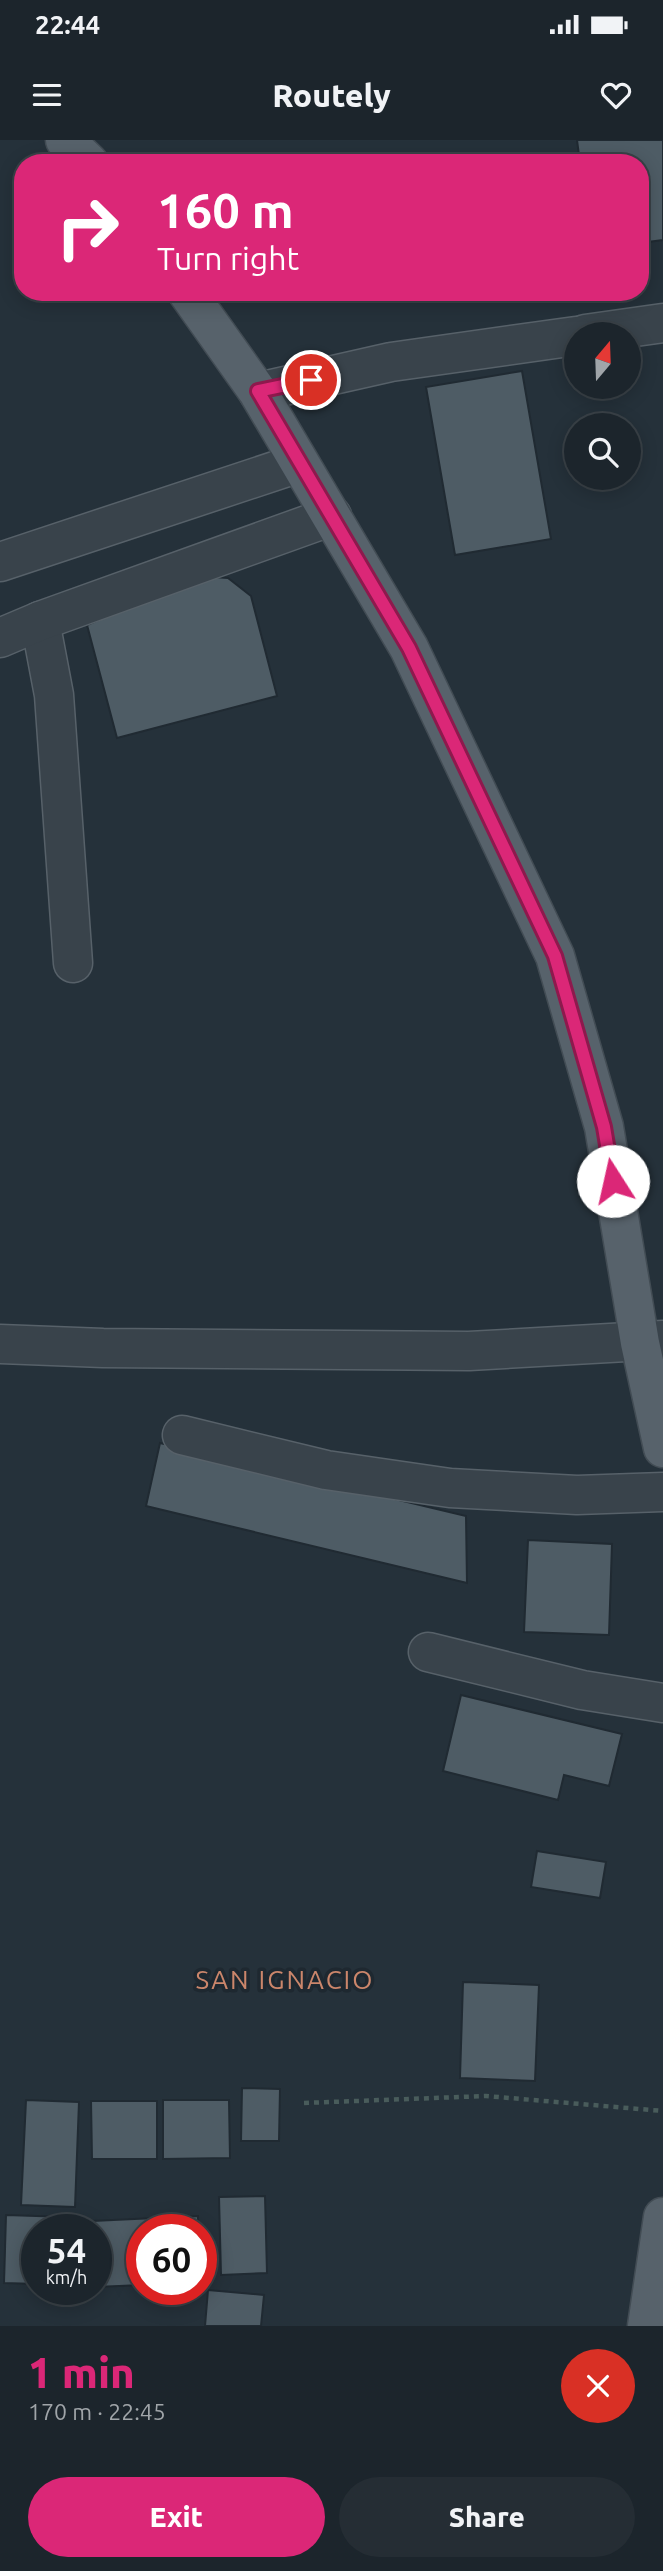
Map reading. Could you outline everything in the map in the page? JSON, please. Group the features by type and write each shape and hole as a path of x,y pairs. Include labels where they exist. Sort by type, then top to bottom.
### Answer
{"main road":[{"path":"65,140 80,154"},
{"path":"193,301 258,391 409,648 555,956 604,1127 652,1342 663,1448"},
{"path":"647,2326 663,2217"}],"street":[{"path":"641,326 663,323"},
{"path":"258,391 391,362 564,337"},
{"path":"0,562 299,463"},
{"path":"0,638 40,621 332,516"},
{"path":"40,621 54,695 73,963"},
{"path":"0,1344 103,1348 469,1352 652,1342"},
{"path":"181,1435 326,1471 450,1488 577,1495 663,1492"},
{"path":"428,1652 582,1690 663,1703"}],"path":[{"path":"304,2103 486,2096 663,2110"}],"building":[{"path":"577,140 663,140 663,240 649,242 649,154 579,154"},
{"path":"522,371 551,539 455,555 426,387"},
{"path":"198,576 228,578 251,596 277,696 117,738 87,625"},
{"path":"160,1443 466,1516 467,1583 146,1506"},
{"path":"528,1540 612,1544 609,1635 524,1632"},
{"path":"461,1695 622,1734 609,1786 564,1775 558,1800 443,1771"},
{"path":"537,1851 606,1862 600,1898 531,1887"},
{"path":"463,1982 539,1985 535,2081 460,2078"},
{"path":"242,2088 280,2089 279,2141 241,2141"},
{"path":"26,2100 79,2102 75,2207 21,2205"},
{"path":"163,2100 229,2100 230,2158 163,2159"},
{"path":"91,2101 157,2101 157,2159 92,2159"},
{"path":"265,2196 267,2273 221,2275 219,2197"},
{"path":"6,2215 21,2215 21,2284 4,2283"},
{"path":"126,2219 126,2286 112,2286 112,2220"},
{"path":"217,2291 264,2295 261,2326 205,2326 207,2305 217,2305"}],"district":[{"name":"SAN IGNACIO","path":"285,1979"}],"route":[{"path":"311,380 258,391 409,648 555,956 604,1127 613,1181"}]}
